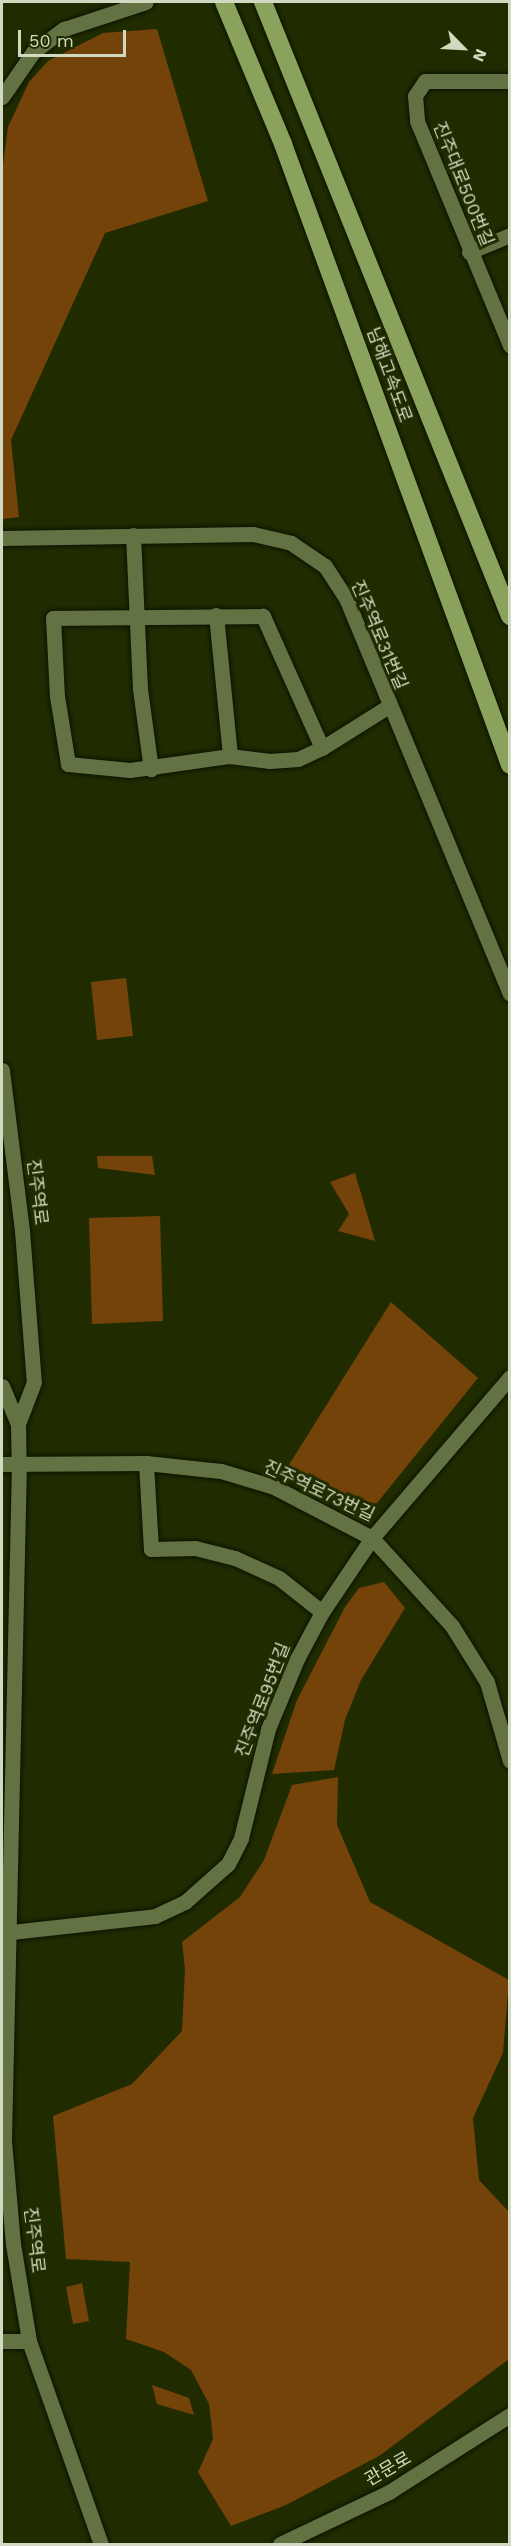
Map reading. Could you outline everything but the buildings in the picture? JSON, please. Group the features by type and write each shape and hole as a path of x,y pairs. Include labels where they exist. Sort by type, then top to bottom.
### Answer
{"highway":[{"name":"남해고속도로","path":"224,2 283,144 510,765"},
{"name":"남해고속도로","path":"263,2 510,616"}],"street":[{"path":"2,97 33,52 64,29 146,2"},
{"name":"진주대로500번길","path":"509,81 425,81 415,96 417,121 469,252 510,346"},
{"path":"469,252 510,235"},
{"name":"진주역로31번길","path":"2,538 253,534 291,543 325,566 346,598 510,993"},
{"path":"133,535 140,689 151,770"},
{"path":"322,748 269,623 263,616 253,613 53,618 57,696 68,764 151,770 230,756 270,761 298,759 322,748 389,706"},
{"path":"216,615 230,756"},
{"name":"진주역로","path":"2,1070 22,1231 34,1382 18,1424"},
{"name":"진주역로95번길","path":"5,1933 155,1916 185,1902 228,1864 241,1838 268,1729 322,1612 372,1538 510,1377"},
{"name":"진주역로","path":"2,1386 18,1424 19,1463 5,1933 3,2141 13,2244 29,2341 101,2544"},
{"path":"146,1463 151,1549 195,1548 235,1558 279,1578 322,1612"},
{"name":"진주역로73번길","path":"2,1464 146,1463 221,1471 274,1487 372,1538 452,1626 487,1682 510,1761"},
{"path":"2,2342 29,2341"},
{"name":"관문로","path":"280,2544 389,2492 510,2415"}],"shaded area":[{"path":"157,29 208,201 105,233 11,440 19,517 2,519 2,172 8,127 29,82 48,61 103,33"},
{"path":"126,978 133,1036 97,1040 91,982"},
{"path":"97,1156 152,1156 155,1175 98,1168"},
{"path":"355,1173 375,1241 338,1231 349,1214 330,1182"},
{"path":"160,1216 163,1321 92,1324 89,1218"},
{"path":"391,1302 478,1378 377,1503 357,1508 287,1468"},
{"path":"384,1582 405,1608 361,1680 345,1720 334,1770 272,1774 297,1700 345,1607 359,1588"},
{"path":"338,1777 337,1825 370,1902 509,1980 503,2053 473,2118 479,2180 509,2212 509,2359 379,2456 286,2505 231,2526 198,2472 213,2439 209,2404 191,2370 164,2352 126,2339 130,2262 66,2259 53,2116 132,2084 182,2031 185,1969 182,1942 240,1897 264,1860 292,1785"},
{"path":"82,2283 89,2321 73,2324 66,2287"},
{"path":"152,2385 189,2398 194,2415 157,2404"}]}
